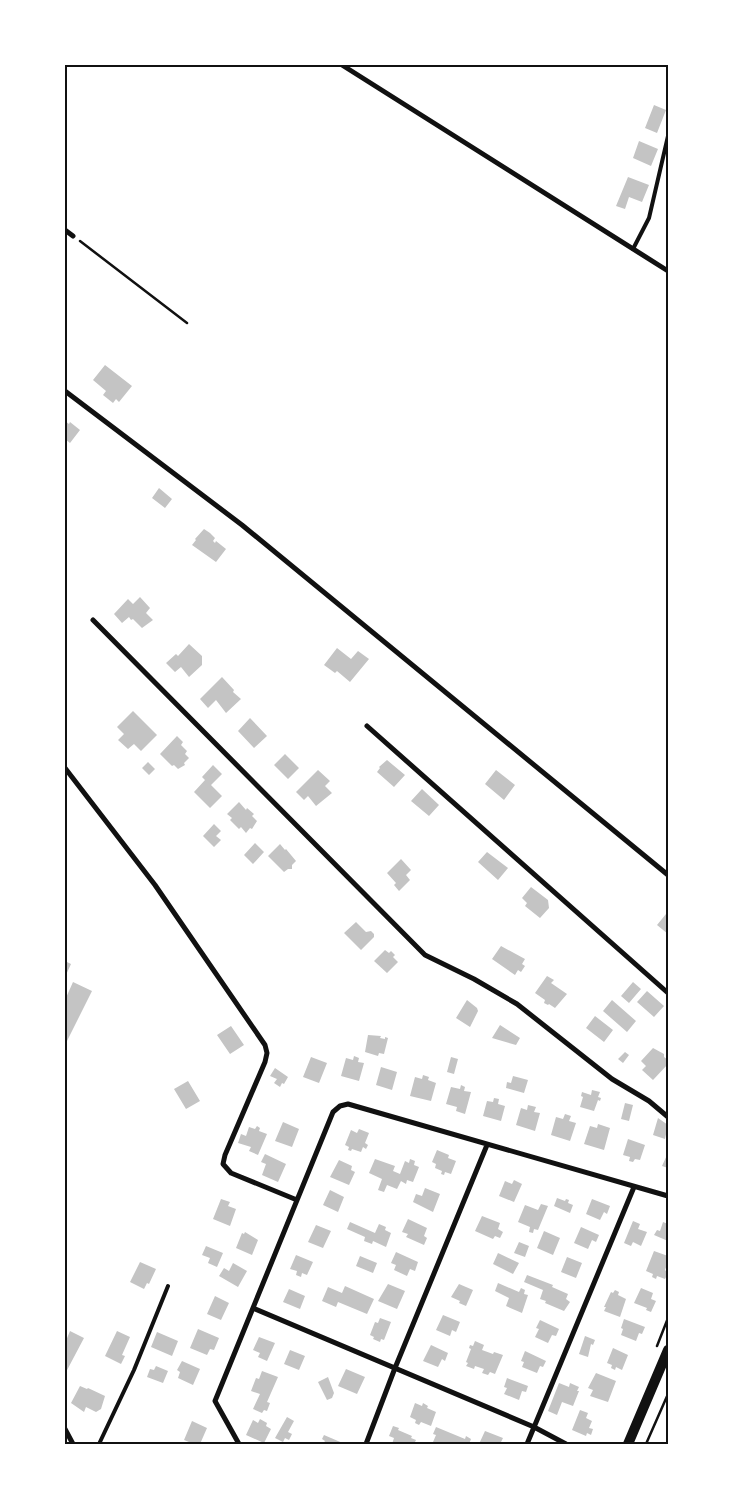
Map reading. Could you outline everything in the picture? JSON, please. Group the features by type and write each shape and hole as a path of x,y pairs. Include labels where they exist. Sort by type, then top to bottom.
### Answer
{"main road":[{"path":"628,1444 668,1350"}],"street":[{"path":"342,65 668,271"},
{"path":"65,230 72,236"},
{"path":"65,391 242,525 668,875"},
{"path":"93,620 425,955 474,979 517,1004 612,1079 649,1101 668,1116"},
{"path":"367,726 668,993"},
{"path":"65,768 155,885 265,1044 267,1053 265,1062 225,1155 223,1164 231,1173 297,1200"},
{"path":"239,1444 215,1401 333,1112 340,1106 348,1104 668,1196"},
{"path":"366,1444 395,1368 487,1145"},
{"path":"527,1444 634,1187"},
{"path":"253,1308 534,1427 566,1444"},
{"path":"65,1430 73,1444"}],"lane":[{"path":"633,249 649,218 668,136"},
{"path":"99,1444 134,1370 168,1286"}],"path":[{"path":"72,236 187,323"},
{"path":"646,1444 668,1394"}],"building":[{"path":"654,105 666,110 657,133 645,128"},
{"path":"639,141 658,149 651,166 633,158"},
{"path":"628,177 649,185 642,202 629,197 625,209 616,206"},
{"path":"105,365 132,386 119,402 116,399 113,403 103,395 106,391 93,380"},
{"path":"65,421 69,424 70,422 80,430 70,443 65,439"},
{"path":"159,488 172,499 165,508 152,498"},
{"path":"204,529 215,538 213,541 215,543 216,541 226,549 216,562 192,545"},
{"path":"140,597 150,608 146,613 153,620 142,628 129,617 122,623 114,614 128,599 133,604"},
{"path":"189,644 202,656 202,665 189,677 181,667 175,672 166,663 176,654 178,656"},
{"path":"337,648 351,659 358,651 369,659 350,682 337,671 335,673 324,665"},
{"path":"222,677 241,699 226,713 216,700 208,708 200,699"},
{"path":"133,711 157,735 141,751 134,744 128,749 118,740 124,734 117,727"},
{"path":"250,718 267,736 254,748 238,731"},
{"path":"177,736 183,742 181,745 187,751 185,754 189,758 184,763 185,765 178,769 174,765 172,766 160,754"},
{"path":"285,754 299,768 288,779 274,765"},
{"path":"387,760 405,775 394,787 377,772 379,767"},
{"path":"148,762 155,769 149,775 142,768"},
{"path":"213,765 222,774 211,785 222,796 210,808 194,792 205,780 202,777"},
{"path":"318,770 330,781 325,786 332,793 316,806 308,796 304,800 296,792"},
{"path":"496,770 515,785 504,800 485,784"},
{"path":"422,789 439,805 429,816 411,801"},
{"path":"239,802 246,810 247,808 254,814 252,816 257,821 252,829 250,828 246,833 241,827 239,829 230,820 232,818 227,814"},
{"path":"214,824 221,831 216,836 221,840 214,847 203,836"},
{"path":"255,843 264,852 253,864 244,855"},
{"path":"280,844 296,861 292,865 292,869 284,872 268,856"},
{"path":"487,852 508,868 498,880 478,862"},
{"path":"401,859 411,870 406,875 410,880 399,891 394,885 396,883 387,873"},
{"path":"531,887 548,900 549,908 540,918 525,906 527,903 522,898"},
{"path":"666,914 668,915 668,934 657,925"},
{"path":"356,922 366,932 371,931 374,934 374,937 361,950 344,933"},
{"path":"501,946 525,959 522,964 525,966 521,972 518,970 515,975 492,959"},
{"path":"385,950 389,953 391,951 395,955 393,957 398,962 387,973 374,961"},
{"path":"65,961 71,964 65,977"},
{"path":"547,976 554,980 551,983 567,994 555,1008 544,1003 545,1000 535,993"},
{"path":"73,982 92,991 65,1045 65,1000"},
{"path":"633,982 641,989 629,1003 621,996"},
{"path":"647,991 664,1006 654,1017 637,1002"},
{"path":"467,1000 478,1011 470,1027 456,1018"},
{"path":"612,1000 636,1021 627,1032 603,1011"},
{"path":"595,1016 613,1030 604,1042 586,1028"},
{"path":"500,1025 520,1038 516,1045 492,1038"},
{"path":"231,1026 244,1045 230,1054 217,1035"},
{"path":"368,1035 388,1038 384,1054 379,1053 378,1056 365,1052"},
{"path":"653,1048 664,1054 668,1064 653,1080 642,1070 646,1066 641,1061"},
{"path":"625,1052 629,1055 623,1063 618,1059"},
{"path":"354,1056 359,1058 358,1062 364,1063 359,1081 341,1076 346,1058 353,1060"},
{"path":"311,1057 327,1063 319,1083 303,1077"},
{"path":"451,1057 458,1059 454,1074 447,1072"},
{"path":"381,1067 397,1072 392,1090 376,1085"},
{"path":"275,1068 288,1077 280,1087 274,1083 277,1079 270,1076"},
{"path":"423,1075 429,1077 428,1080 436,1083 431,1101 410,1096 415,1077 422,1079"},
{"path":"513,1076 528,1080 524,1093 506,1088 507,1082 511,1083"},
{"path":"188,1081 200,1101 186,1109 174,1089"},
{"path":"461,1085 465,1087 464,1091 471,1092 465,1114 456,1111 457,1107 446,1104 451,1087 460,1089"},
{"path":"592,1090 600,1092 598,1097 601,1098 600,1101 598,1100 594,1111 580,1107 583,1097 581,1096 582,1092 591,1095"},
{"path":"494,1098 499,1099 498,1104 505,1106 501,1121 483,1116 487,1101 493,1102"},
{"path":"625,1103 633,1105 629,1121 621,1119"},
{"path":"528,1105 536,1107 534,1112 540,1113 535,1131 516,1125 521,1108 527,1110"},
{"path":"565,1114 571,1116 569,1121 576,1123 570,1141 551,1135 556,1117 563,1119"},
{"path":"658,1118 668,1125 665,1139 653,1135"},
{"path":"283,1122 299,1129 292,1147 275,1141"},
{"path":"598,1124 610,1128 604,1150 584,1144 590,1126 597,1128"},
{"path":"257,1126 260,1128 259,1131 267,1134 258,1155 249,1151 251,1147 238,1143 241,1134 246,1136 249,1127 255,1129"},
{"path":"359,1129 369,1133 365,1143 368,1145 366,1149 363,1147 361,1152 352,1149 351,1151 348,1150 349,1147 345,1145 351,1130 357,1133"},
{"path":"628,1139 645,1145 640,1160 629,1161 630,1157 623,1155"},
{"path":"437,1150 449,1155 448,1158 456,1161 451,1174 445,1172 444,1175 441,1174 442,1171 435,1168 436,1164 432,1162"},
{"path":"265,1154 286,1164 278,1182 262,1175 266,1164 261,1162"},
{"path":"668,1155 668,1168 662,1166"},
{"path":"375,1159 395,1166 393,1171 400,1174 405,1161 409,1163 410,1159 415,1161 414,1165 419,1167 413,1182 407,1180 406,1184 401,1181 397,1189 387,1185 384,1192 378,1190 382,1179 369,1173"},
{"path":"339,1160 352,1166 351,1170 355,1172 349,1185 330,1177"},
{"path":"514,1180 522,1184 514,1202 499,1196 505,1181 512,1184"},
{"path":"425,1188 440,1194 433,1212 413,1202 416,1194 422,1196"},
{"path":"330,1190 344,1197 338,1212 323,1205"},
{"path":"557,1198 565,1201 566,1199 569,1200 568,1203 573,1205 570,1213 554,1206"},
{"path":"221,1199 230,1202 228,1206 236,1209 230,1226 213,1219"},
{"path":"592,1199 610,1206 607,1214 604,1212 600,1220 586,1214"},
{"path":"541,1204 548,1206 538,1230 534,1229 533,1233 529,1232 530,1227 518,1222 525,1205 538,1210"},
{"path":"482,1216 500,1223 498,1229 503,1232 500,1238 495,1236 493,1239 475,1231"},
{"path":"408,1219 427,1228 424,1236 427,1238 424,1245 406,1237 408,1234 402,1232"},
{"path":"633,1221 640,1224 638,1229 647,1232 641,1246 633,1242 631,1246 624,1243"},
{"path":"350,1222 375,1233 379,1224 386,1227 385,1230 391,1233 386,1247 373,1241 372,1244 364,1241 365,1237 347,1229"},
{"path":"663,1222 668,1224 668,1241 654,1235 657,1230 660,1231"},
{"path":"316,1225 331,1231 323,1248 308,1242"},
{"path":"581,1227 599,1235 596,1242 592,1240 588,1249 574,1243"},
{"path":"544,1231 560,1238 553,1255 537,1248"},
{"path":"245,1232 258,1240 252,1255 236,1248 242,1233 244,1234"},
{"path":"519,1242 529,1246 525,1257 514,1253"},
{"path":"206,1246 223,1253 217,1267 208,1263 210,1258 202,1255"},
{"path":"654,1251 668,1256 665,1270 668,1273 665,1279 657,1276 656,1279 652,1277 653,1274 646,1271"},
{"path":"396,1252 418,1262 415,1271 410,1269 407,1276 394,1270 396,1265 391,1263"},
{"path":"498,1253 519,1263 513,1274 493,1264"},
{"path":"296,1255 313,1262 307,1275 302,1273 301,1277 296,1275 297,1271 290,1269"},
{"path":"360,1256 377,1263 373,1273 356,1266"},
{"path":"567,1257 582,1263 576,1278 561,1272"},
{"path":"140,1262 156,1269 149,1284 147,1283 144,1289 130,1282"},
{"path":"233,1263 247,1271 238,1287 219,1276 224,1268 229,1271"},
{"path":"527,1275 553,1285 552,1287 568,1294 566,1299 570,1302 564,1311 540,1299 543,1290 524,1282"},
{"path":"498,1283 519,1292 521,1288 525,1290 524,1294 528,1295 522,1313 506,1306 509,1298 495,1291"},
{"path":"388,1284 405,1291 397,1309 378,1301"},
{"path":"459,1284 473,1290 466,1306 451,1297"},
{"path":"345,1286 374,1299 367,1314 338,1302 336,1307 322,1301 328,1287 342,1293"},
{"path":"641,1288 653,1293 651,1299 656,1301 651,1312 646,1310 647,1308 634,1303"},
{"path":"289,1289 305,1296 300,1309 283,1302"},
{"path":"615,1290 619,1292 618,1295 626,1299 620,1317 604,1311 611,1292 613,1293"},
{"path":"215,1296 229,1303 221,1320 207,1314"},
{"path":"443,1315 460,1322 456,1332 452,1330 450,1336 436,1330"},
{"path":"380,1318 391,1322 384,1340 381,1339 380,1342 373,1339 374,1337 370,1335 375,1322 378,1323"},
{"path":"624,1319 645,1327 642,1334 639,1333 636,1341 621,1335"},
{"path":"540,1320 559,1329 556,1336 552,1335 548,1343 535,1337 539,1329 536,1328"},
{"path":"198,1329 219,1338 214,1350 210,1349 207,1355 190,1348"},
{"path":"70,1331 84,1338 65,1374 65,1343"},
{"path":"117,1331 130,1337 122,1355 125,1356 121,1364 105,1356"},
{"path":"157,1332 178,1341 172,1356 151,1347"},
{"path":"585,1336 595,1340 593,1345 591,1344 588,1357 579,1354"},
{"path":"259,1337 275,1343 267,1361 258,1357 260,1353 253,1350"},
{"path":"475,1341 484,1345 482,1350 503,1355 495,1374 490,1372 488,1375 482,1373 484,1369 475,1366 474,1369 466,1366 471,1349 469,1348 470,1345 473,1346"},
{"path":"431,1345 448,1353 445,1361 442,1359 438,1367 423,1361"},
{"path":"613,1348 628,1355 622,1370 616,1367 615,1370 611,1368 612,1365 607,1363"},
{"path":"290,1350 305,1356 299,1370 284,1364"},
{"path":"525,1351 546,1361 543,1367 540,1366 537,1373 522,1367 524,1362 521,1361"},
{"path":"182,1361 200,1369 193,1385 178,1378 180,1372 177,1370"},
{"path":"156,1366 168,1371 163,1383 147,1377 150,1369 154,1370"},
{"path":"346,1369 365,1377 357,1394 338,1386"},
{"path":"262,1371 278,1377 267,1402 270,1403 267,1411 264,1410 262,1413 253,1409 260,1394 251,1391 256,1378 259,1379"},
{"path":"596,1373 616,1381 608,1402 590,1396 593,1390 588,1388"},
{"path":"328,1377 334,1393 332,1398 327,1400 318,1382"},
{"path":"507,1378 528,1386 526,1392 522,1391 519,1400 504,1394 507,1388 504,1387"},
{"path":"559,1383 569,1387 570,1383 579,1387 577,1391 579,1391 573,1406 562,1402 557,1415 548,1411"},
{"path":"80,1386 105,1396 101,1409 96,1412 86,1407 84,1412 71,1403"},
{"path":"415,1403 422,1406 423,1403 428,1406 427,1408 436,1412 431,1426 421,1422 419,1425 415,1423 416,1420 410,1417"},
{"path":"580,1410 588,1413 586,1418 592,1421 589,1428 593,1429 591,1435 587,1433 586,1436 572,1430"},
{"path":"287,1417 294,1421 288,1432 292,1434 289,1440 285,1438 283,1442 275,1438"},
{"path":"260,1419 267,1423 266,1426 271,1429 264,1443 246,1435 253,1420 258,1423"},
{"path":"192,1421 207,1428 200,1444 184,1440"},
{"path":"393,1426 412,1436 411,1438 416,1440 414,1444 392,1444 394,1438 389,1436"},
{"path":"436,1427 465,1439 466,1436 471,1439 469,1444 439,1444 433,1442 436,1435 433,1434"},
{"path":"485,1431 503,1438 500,1444 479,1444"},
{"path":"324,1435 345,1444 323,1444 325,1441 322,1439"}]}
